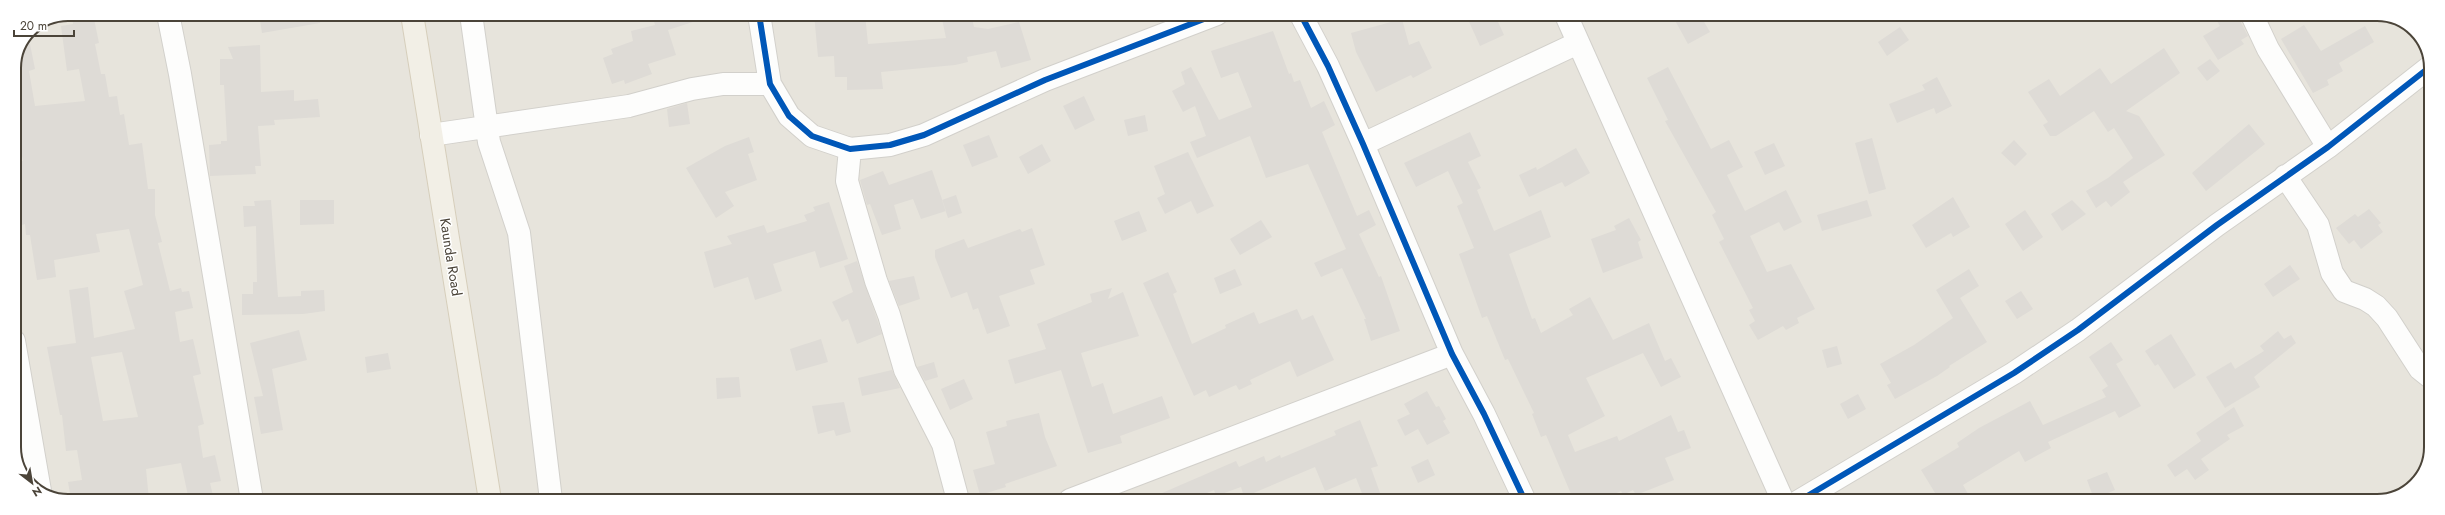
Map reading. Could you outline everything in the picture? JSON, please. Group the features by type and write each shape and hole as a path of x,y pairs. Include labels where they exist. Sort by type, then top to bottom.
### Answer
{"main road":[{"name":"Kaunda Road","path":"413,21 489,494"}],"street":[{"path":"169,21 180,74 251,494"},
{"path":"472,21 489,142 519,233 550,494"},
{"path":"760,21 770,84 789,116 812,136 850,149 890,145 924,135 1046,80 1199,21"},
{"path":"1305,21 1328,66 1363,144 1452,354 1522,494"},
{"path":"1569,21 1780,494"},
{"path":"2255,21 2268,49 2328,147"},
{"path":"1363,144 1578,43"},
{"path":"1811,494 2014,373 2078,330 2285,176 2328,147 2424,72"},
{"path":"431,135 629,106 700,87 723,84 770,84"},
{"path":"850,149 847,181 867,253 905,370 943,444 956,494"},
{"path":"2285,176 2318,225 2332,273 2344,291 2365,299 2376,306 2387,318 2420,369 2424,372"},
{"path":"1090,494 1452,354"},
{"path":"21,381 39,483"}],"shaded area":[{"path":"59,22 2386,22 2400,27 2412,37 2420,50 2424,65 2423,456 2418,470 2408,482 2395,490 2377,494 59,493 45,488 33,478 25,465 21,450 21,68 22,59 29,42 42,29"}],"building":[{"path":"73,21 94,21 99,43 95,44 101,74 105,74 109,97 117,96 120,115 124,114 129,145 142,143 148,189 155,189 155,215 162,242 158,243 170,291 181,288 182,292 189,291 193,308 175,312 180,342 193,339 201,374 193,376 204,424 198,426 203,458 215,455 221,481 210,483 213,494 188,494 181,463 146,469 148,494 70,494 68,482 82,480 77,450 66,451 62,415 60,415 47,347 76,343 69,290 88,287 94,338 135,329 124,291 143,285 129,229 96,234 100,252 54,260 56,277 37,280 30,235 26,235 25,224 22,225 21,219 21,161 23,161 21,152 21,68 22,59 29,41 35,69 29,71 35,106 85,101 79,69 67,71 61,26 73,24","holes":["122,352 138,417 103,421 91,357"]},
{"path":"260,21 320,21 320,23 262,33"},
{"path":"654,21 696,21 668,30 676,55 648,64 652,74 625,84 624,80 612,84 603,58 613,54 611,49 633,41 631,31 655,25"},
{"path":"815,21 866,21 868,44 946,38 942,21 973,21 974,27 988,29 1019,22 1031,60 1001,68 996,51 967,57 968,62 955,65 881,72 883,89 847,90 847,77 835,77 834,56 818,57"},
{"path":"1395,21 1403,21 1409,45 1419,41 1432,68 1413,78 1411,75 1376,92 1356,52 1351,33"},
{"path":"1469,21 1498,21 1504,35 1480,46"},
{"path":"1675,21 1704,21 1710,32 1688,44"},
{"path":"2217,21 2240,21 2248,36 2241,40 2244,44 2218,60 2203,36 2220,26"},
{"path":"2304,25 2321,51 2365,26 2374,42 2339,63 2343,71 2327,80 2329,85 2313,93 2281,39"},
{"path":"1900,27 1909,40 1887,56 1878,42"},
{"path":"1273,31 1289,74 1291,73 1294,82 1300,80 1311,108 1324,101 1335,125 1322,132 1357,216 1369,210 1376,225 1359,234 1379,277 1381,276 1400,331 1371,341 1364,319 1366,319 1342,268 1321,277 1314,263 1346,249 1308,164 1266,178 1250,136 1197,158 1190,142 1206,136 1195,106 1183,112 1172,91 1185,84 1181,72 1191,67 1219,120 1252,107 1238,72 1221,78 1211,51"},
{"path":"260,45 261,92 294,90 294,101 318,99 320,117 274,120 275,125 258,126 261,166 255,166 256,174 210,176 209,145 221,144 221,141 227,141 224,85 220,85 220,59 233,59 228,47"},
{"path":"2164,48 2180,73 2126,111 2139,116 2165,155 2123,182 2130,192 2111,207 2106,201 2096,208 2086,191 2108,178 2133,158 2114,128 2108,132 2094,111 2056,136 2050,136 2043,125 2048,122 2028,92 2049,79 2060,96 2100,68 2111,84"},
{"path":"2210,59 2220,71 2207,81 2197,68"},
{"path":"1668,67 1711,149 1729,140 1743,167 1727,175 1745,211 1786,190 1802,222 1784,231 1779,222 1750,236 1767,272 1791,264 1815,309 1797,318 1799,323 1786,330 1783,326 1758,340 1749,325 1755,321 1749,310 1753,308 1719,242 1724,239 1712,215 1716,212 1665,121 1668,120 1647,78"},
{"path":"1937,77 1952,106 1936,114 1934,108 1897,123 1889,104 1925,90 1922,85"},
{"path":"1084,96 1095,120 1075,130 1063,106"},
{"path":"687,103 690,124 669,127 667,109"},
{"path":"1145,115 1148,131 1128,136 1124,120"},
{"path":"2249,124 2265,144 2206,191 2192,173"},
{"path":"1470,132 1481,156 1468,162 1481,188 1477,190 1494,231 1541,210 1551,237 1509,254 1532,319 1535,318 1541,333 1573,315 1569,309 1590,297 1613,340 1649,323 1665,361 1671,358 1681,377 1661,387 1643,353 1586,378 1605,416 1568,435 1575,452 1617,436 1619,441 1671,415 1678,432 1684,430 1691,448 1665,458 1674,480 1639,494 1635,494 1633,490 1625,494 1622,494 1621,491 1614,494 1571,494 1546,435 1541,437 1532,414 1534,413 1508,359 1505,360 1487,316 1482,318 1459,254 1474,248 1457,206 1463,203 1448,171 1416,187 1404,163"},
{"path":"989,135 998,157 972,167 963,145"},
{"path":"749,137 754,152 748,154 757,180 725,192 734,206 716,218 686,168 725,146"},
{"path":"1872,138 1886,189 1869,194 1855,143"},
{"path":"2014,140 2027,154 2015,166 2001,153"},
{"path":"1774,143 1785,166 1765,175 1754,152"},
{"path":"1042,144 1051,161 1028,174 1019,157"},
{"path":"1576,148 1590,173 1565,187 1562,182 1529,197 1519,175 1536,167 1537,170"},
{"path":"1188,152 1214,206 1197,214 1191,201 1165,214 1157,198 1165,194 1154,166"},
{"path":"932,170 946,211 921,219 913,199 894,205 901,229 882,235 870,204 867,205 860,180 883,171 889,185"},
{"path":"956,195 962,213 948,218 942,200"},
{"path":"1953,197 1970,227 1953,237 1951,233 1926,248 1912,225"},
{"path":"271,200 278,297 301,296 301,291 324,290 325,311 303,314 242,315 242,294 253,294 253,282 257,282 256,226 244,227 243,206 255,206 254,201"},
{"path":"300,200 334,200 334,224 300,225"},
{"path":"1867,200 1872,216 1822,231 1817,215"},
{"path":"2072,200 2086,214 2062,231 2051,214"},
{"path":"829,202 848,259 820,268 815,251 773,264 782,291 755,300 748,277 714,288 704,252 732,244 727,236 764,225 767,233 807,221 804,215 815,211 813,207"},
{"path":"2369,209 2381,223 2378,225 2383,232 2361,249 2354,240 2349,244 2336,228 2355,214 2358,217"},
{"path":"2025,210 2043,237 2023,251 2005,224"},
{"path":"1139,211 1147,231 1122,241 1114,221"},
{"path":"1629,218 1641,240 1638,242 1643,258 1603,273 1591,239 1616,230 1614,226"},
{"path":"1261,220 1272,237 1240,255 1230,239"},
{"path":"1032,228 1045,265 1030,270 1035,284 999,296 1010,326 987,334 978,308 973,310 967,292 951,298 935,257 935,250 964,239 968,248 1020,229 1022,232"},
{"path":"857,261 882,334 857,344 848,319 842,322 832,302 853,292 844,266"},
{"path":"2290,265 2300,279 2273,297 2264,284"},
{"path":"1235,269 1242,285 1220,294 1214,278"},
{"path":"1969,269 1979,286 1960,298 1987,342 1949,366 1950,367 1937,376 1895,399 1887,385 1891,383 1880,364 1914,345 1953,318 1936,290"},
{"path":"1168,272 1177,292 1173,294 1192,344 1226,328 1225,325 1254,312 1259,324 1297,309 1302,320 1313,315 1334,360 1297,377 1290,361 1250,380 1252,384 1239,390 1236,385 1209,397 1206,390 1194,396 1143,283"},
{"path":"914,276 920,299 899,306 889,281"},
{"path":"1112,288 1108,299 1123,292 1139,336 1081,353 1092,387 1103,383 1113,414 1162,396 1170,418 1120,436 1122,443 1088,453 1061,370 1015,384 1008,360 1046,349 1037,324 1092,302 1090,294"},
{"path":"2021,291 2033,309 2017,319 2005,301"},
{"path":"299,330 307,360 272,369 283,430 261,434 254,397 263,396 250,343"},
{"path":"2278,331 2284,339 2291,335 2296,343 2254,377 2260,387 2225,408 2206,377 2231,362 2235,369 2264,351 2260,346"},
{"path":"2171,334 2196,375 2174,389 2158,364 2155,366 2145,351"},
{"path":"821,339 828,362 796,371 790,349"},
{"path":"2111,342 2123,360 2116,364 2141,406 2119,418 2115,411 2048,442 2051,448 2025,462 2019,451 1963,485 1968,494 1936,494 1921,470 1959,447 1957,443 1979,428 2030,401 2043,425 2106,397 2102,390 2108,386 2089,357"},
{"path":"1837,346 1842,364 1827,368 1822,350"},
{"path":"388,353 391,369 367,373 365,357"},
{"path":"934,362 938,377 925,381 917,367"},
{"path":"892,370 900,388 862,396 858,378"},
{"path":"739,377 741,397 717,399 716,378"},
{"path":"964,379 973,399 950,410 941,389"},
{"path":"1427,391 1436,407 1439,406 1446,419 1443,421 1450,433 1427,445 1418,429 1405,436 1397,420 1410,414 1404,404"},
{"path":"1858,394 1866,409 1848,419 1840,404"},
{"path":"844,402 851,432 836,436 834,430 818,434 812,406"},
{"path":"2234,407 2244,426 2227,435 2230,439 2201,459 2209,470 2195,480 2187,469 2175,477 2167,465 2201,441 2196,433"},
{"path":"1039,413 1045,437 1057,466 1005,484 1006,487 980,494 973,470 995,464 986,432 1007,426 1006,421"},
{"path":"1360,420 1378,466 1371,468 1380,494 1362,494 1356,478 1325,491 1315,467 1251,494 1243,494 1241,487 1222,494 1215,494 1214,490 1204,494 1160,494 1236,461 1239,467 1264,456 1266,462 1280,455 1281,458 1336,435 1334,431"},
{"path":"1428,459 1435,475 1418,483 1411,467"},
{"path":"2107,472 2115,490 2106,494 2092,494 2087,480"}],"cycle path":[{"path":"760,21 770,84 789,116 812,136 850,149 890,145 924,135 1045,80 1199,21"},
{"path":"1304,21 1328,66 1363,144 1452,354 1484,414 1522,494"},
{"path":"1811,494 2014,373 2078,330 2217,225 2328,147 2424,72"}]}
